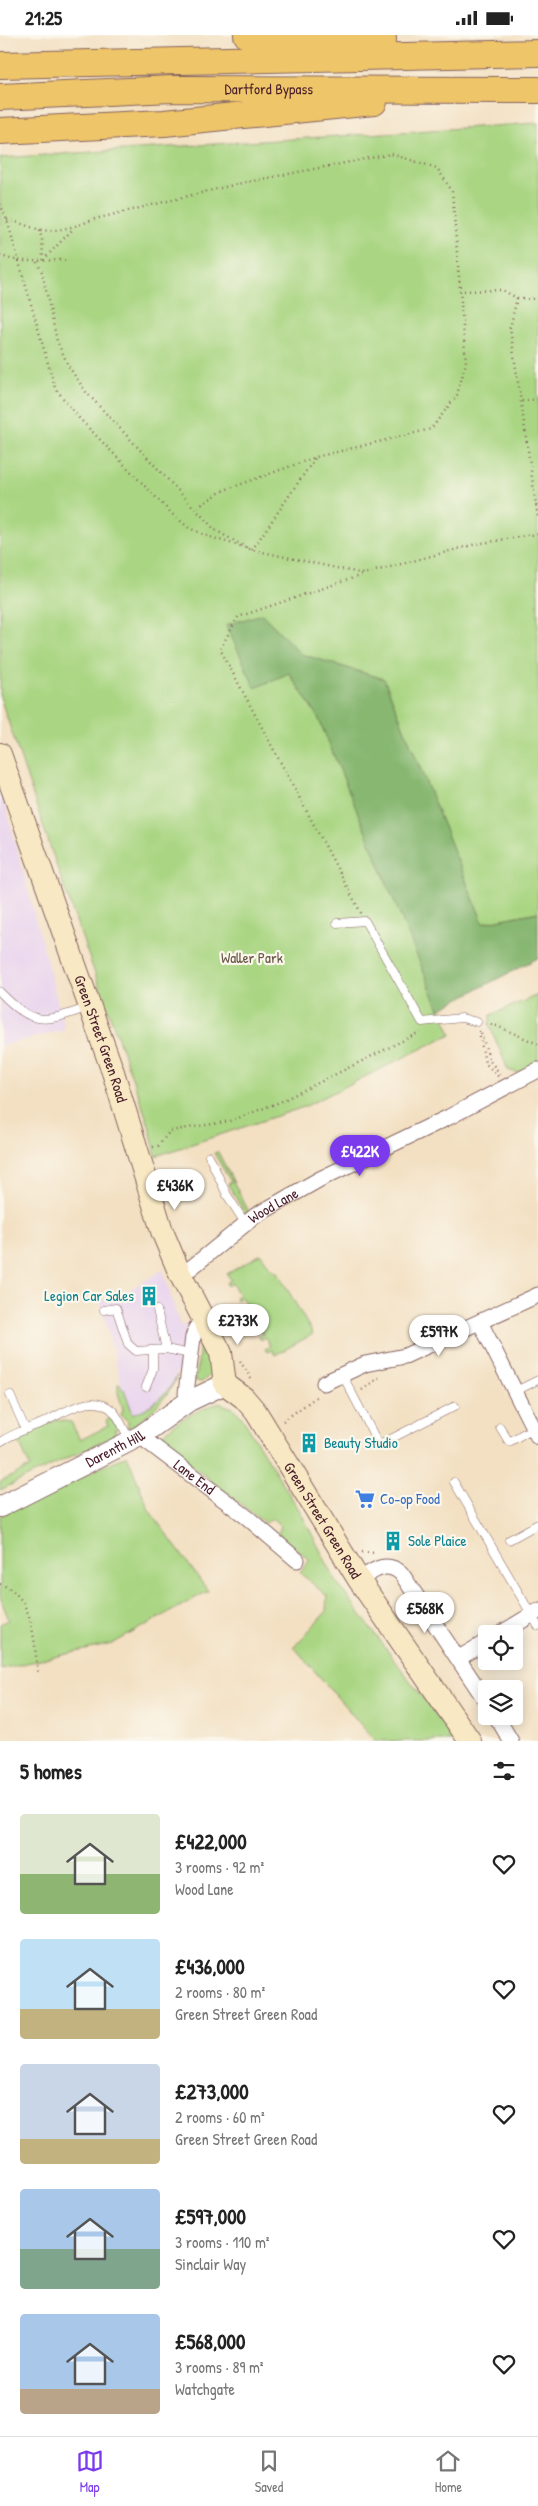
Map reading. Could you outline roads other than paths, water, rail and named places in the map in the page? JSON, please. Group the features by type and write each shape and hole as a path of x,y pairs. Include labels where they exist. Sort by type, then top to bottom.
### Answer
{"highway":[{"path":"247,35 385,39 538,38"},
{"name":"Dartford Bypass","path":"0,65 538,53"},
{"name":"Dartford Bypass","path":"0,97 172,89 538,90"},
{"path":"0,131 164,123 328,109 452,90"}],"main road":[{"name":"Green Street Green Road","path":"1,762 113,1072 162,1231 180,1274 220,1353 225,1384 244,1398 256,1412 359,1580 470,1741"}],"street":[{"name":"Wood Lane","path":"180,1274 191,1268 245,1223 320,1179 449,1117 538,1071"},
{"path":"324,1387 342,1374 364,1364 405,1356 538,1295"},
{"path":"480,1322 534,1430"},
{"path":"189,1401 186,1393 194,1332 204,1323"},
{"name":"Darenth Hill","path":"0,1507 135,1438 189,1401 225,1384"},
{"name":"Lane End","path":"135,1438 248,1518 297,1560"},
{"path":"359,1580 378,1568 385,1566 395,1567 401,1573 478,1688"},
{"path":"519,1625 536,1617"},
{"path":"459,1658 478,1647"},
{"path":"502,1725 512,1741"}],"lane":[{"path":"337,923 365,921 422,1021 462,1018 478,1022"},
{"path":"0,993 24,1014 42,1021 89,1007"},
{"path":"209,1156 227,1195 245,1223"},
{"path":"104,1310 116,1308 129,1346 138,1352 166,1349 190,1354"},
{"path":"157,1310 166,1349"},
{"path":"146,1387 153,1369 153,1351"},
{"path":"342,1374 379,1445 455,1406"},
{"path":"514,1392 538,1381"},
{"path":"10,1395 25,1428"},
{"path":"0,1441 69,1409 98,1403 114,1412 135,1438"},
{"path":"500,1427 509,1442 534,1430"},
{"path":"454,1482 536,1617"},
{"path":"509,1540 538,1524"}],"place":[{"name":"Legion Car Sales","path":"149,1296"},
{"name":"Beauty Studio","path":"309,1443"},
{"name":"Co-op Food","path":"365,1499"},
{"name":"Sole Plaice","path":"393,1541"}],"park label":[{"name":"Waller Park","path":"252,958"}]}
